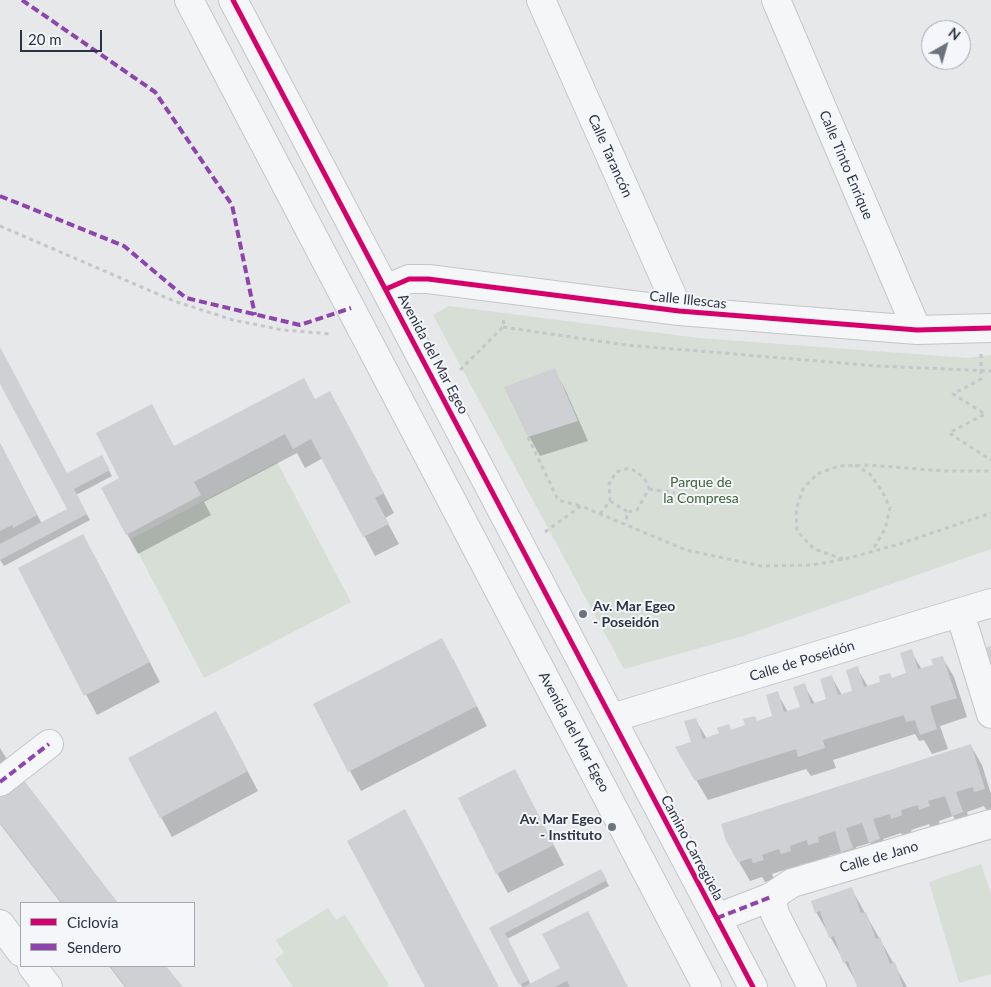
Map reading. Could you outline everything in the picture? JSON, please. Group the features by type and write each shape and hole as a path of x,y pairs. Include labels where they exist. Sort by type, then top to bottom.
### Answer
{"street":[{"name":"Avenida del Mar Egeo","path":"189,0 707,987"},
{"name":"Avenida del Mar Egeo","path":"233,0 612,718"},
{"name":"Calle Tarancón","path":"540,0 679,312"},
{"name":"Calle Tinto Enrique","path":"776,0 917,330"},
{"name":"Calle Illescas","path":"386,289 408,279 428,279 679,312 917,330 986,329"},
{"name":"Calle de Poseidón","path":"612,718 991,603"},
{"path":"960,613 991,714"},
{"name":"Camino Carregüela","path":"612,718 753,987"},
{"path":"0,782 49,744"},
{"name":"Calle de Jano","path":"717,918 770,897 792,884 991,824"},
{"path":"770,897 775,914 812,987"},
{"path":"0,924 20,951"},
{"path":"33,967 48,987"}],"path":[{"path":"0,226 174,301 233,320 283,330 334,334 360,325"},
{"path":"440,390 503,327 508,289"},
{"path":"503,327 626,345 870,365 991,371"},
{"path":"986,329 981,379 953,394 985,414 949,433 991,460"},
{"path":"528,437 558,500 581,506 686,550 761,566 813,565 845,559 991,513"},
{"path":"845,559 814,549 797,531 796,510 803,489 817,474 839,466 943,471 991,471"},
{"path":"855,466 870,474 882,491 890,508 886,529 872,552"},
{"path":"600,514 610,501 609,484 616,472 629,468 640,473 646,480 649,489 637,510 628,512 610,501"},
{"path":"649,489 675,492"},
{"path":"522,548 581,506"},
{"path":"625,524 628,512"}],"green space":[{"name":"Parque de la Compresa","path":"449,306 699,338 968,358 991,355 991,549 743,636 624,669 433,315"},
{"path":"277,462 351,602 204,678 131,539"},
{"path":"981,864 991,894 991,974 959,983 929,882"},
{"path":"328,908 336,920 345,915 389,985 386,987 293,987 275,959 284,953 276,940"}],"building":[{"path":"0,347 67,473 102,455 110,470 74,489 87,514 0,560 0,544 67,509 0,384"},
{"path":"555,368 578,421 528,437 504,387"},
{"path":"304,378 315,399 330,391 384,493 375,498 389,524 363,537 311,439 293,449 285,434 194,482 201,495 126,535 101,488 119,478 96,433 152,404 174,446"},
{"path":"0,443 37,515 13,528 12,525 0,531"},
{"path":"83,534 150,662 84,696 18,568"},
{"path":"442,638 477,706 348,772 313,704"},
{"path":"991,646 991,665 985,648"},
{"path":"912,649 918,669 933,665 931,659 943,656 957,698 930,706 937,729 920,735 915,720 906,722 904,715 823,740 825,748 798,757 796,749 695,781 675,747 691,742 684,721 696,718 703,739 719,733 717,728 729,724 731,730 745,725 743,719 755,716 757,721 772,716 766,695 778,691 784,712 800,707 793,687 805,683 811,704 826,699 820,679 832,675 838,695 852,691 846,670 858,666 864,687 880,682 879,676 890,673 892,678 906,673 900,653"},
{"path":"216,711 248,771 160,818 128,758"},
{"path":"971,744 985,789 974,792 973,787 956,792 963,812 952,816 945,796 928,801 930,806 919,810 918,805 901,810 902,815 891,819 890,814 873,819 880,839 869,843 862,823 846,828 853,848 841,852 835,831 818,837 819,842 808,845 807,840 790,846 791,851 781,854 779,849 762,855 764,860 753,863 751,858 738,862 726,841 721,824"},
{"path":"515,769 554,845 496,874 458,798"},
{"path":"23,779 117,902 61,902 0,823 0,796"},
{"path":"405,809 499,987 425,987 347,841"},
{"path":"601,869 607,880 505,933 529,980 519,985 489,928"},
{"path":"852,887 861,913 866,912 876,939 880,937 890,964 895,962 903,987 857,987 848,961 843,963 834,936 829,938 820,911 815,913 811,901"},
{"path":"588,911 628,987 570,987 567,981 555,987 524,987 560,968 542,934"},
{"path":"111,967 167,967 183,987 126,987"}],"marked path":[{"path":"22,0 155,92 232,205 255,315"},
{"path":"0,196 124,246 186,298 300,325 351,308"},
{"path":"0,782 49,744"},
{"path":"717,918 771,897"}],"cycle path":[{"path":"233,0 753,987"},
{"path":"386,289 409,279 428,279 679,311 917,330 991,328"}],"place":[{"name":"Av. Mar Egeo - Poseidón","path":"583,614"},
{"name":"Av. Mar Egeo - Instituto","path":"612,827"}]}
